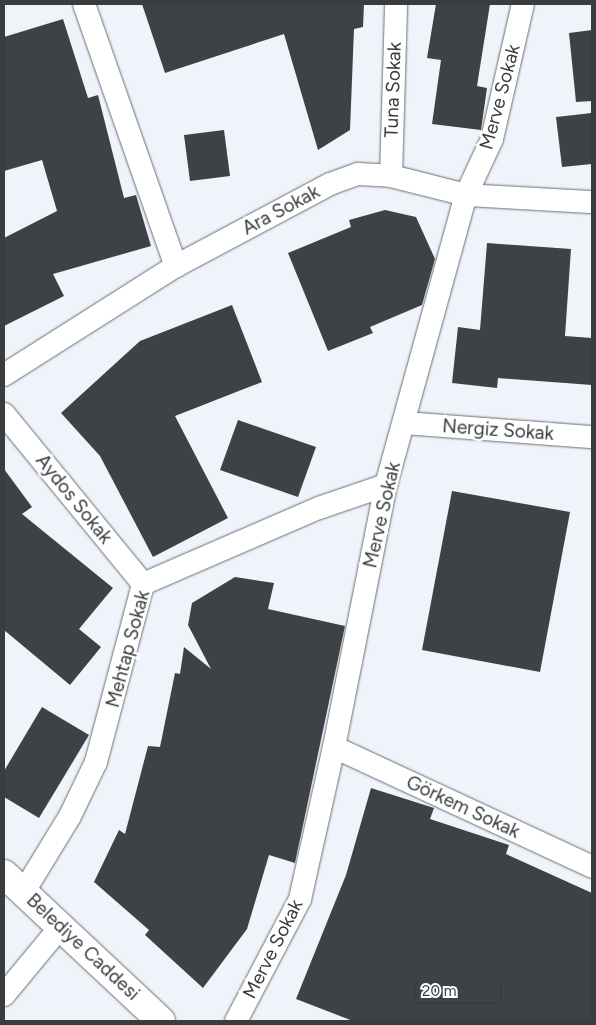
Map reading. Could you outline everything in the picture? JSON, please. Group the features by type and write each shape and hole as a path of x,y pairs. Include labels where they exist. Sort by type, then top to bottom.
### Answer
{"street":[{"path":"84,4 176,266"},
{"name":"Tuna Sokak","path":"391,176 396,4"},
{"name":"Merve Sokak","path":"236,1021 300,899 334,747 386,485 405,423 466,195 492,139 523,4"},
{"name":"Ara Sokak","path":"4,375 176,266 330,184 358,174 391,176 466,195 592,202"},
{"name":"Aydos Sokak","path":"4,414 143,584"},
{"name":"Nergiz Sokak","path":"405,423 592,437"},
{"name":"Mehtap Sokak","path":"23,893 70,816 96,762 143,584 318,508 386,485"},
{"name":"Görkem Sokak","path":"334,747 592,867"},
{"name":"Belediye Caddesi","path":"4,874 161,1021"},
{"path":"4,995 60,926"}],"building":[{"path":"142,4 364,4 363,27 354,29 350,130 318,150 284,34 165,73"},
{"path":"436,4 490,4 477,86 487,88 481,130 432,124 441,60 427,58"},
{"path":"63,19 88,98 98,95 124,198 136,195 151,246 53,274 64,296 4,326 4,238 57,211 42,160 4,171 4,37"},
{"path":"592,30 592,101 576,102 569,33"},
{"path":"592,113 592,164 562,167 556,117"},
{"path":"224,130 230,176 190,181 184,135"},
{"path":"385,210 416,217 435,259 422,305 370,327 373,333 328,351 288,253 351,227 349,220"},
{"path":"487,243 571,249 565,336 592,338 592,385 498,378 497,388 452,383 458,327 480,330"},
{"path":"232,305 262,382 175,416 228,518 153,557 100,456 61,413 140,341"},
{"path":"238,420 316,447 298,497 220,470"},
{"path":"4,469 32,507 22,514 113,588 79,629 101,647 70,685 4,630"},
{"path":"452,491 570,512 540,672 422,650"},
{"path":"235,577 274,583 268,609 345,626 295,863 269,855 247,929 203,988 145,935 149,930 94,882 119,830 125,834 148,746 160,747 175,673 180,674 184,647 211,669 188,625 192,603"},
{"path":"42,707 89,735 39,818 4,797 4,771"},
{"path":"371,788 434,808 430,819 509,845 506,854 592,893 592,1021 353,1021 296,999 346,875"}]}
